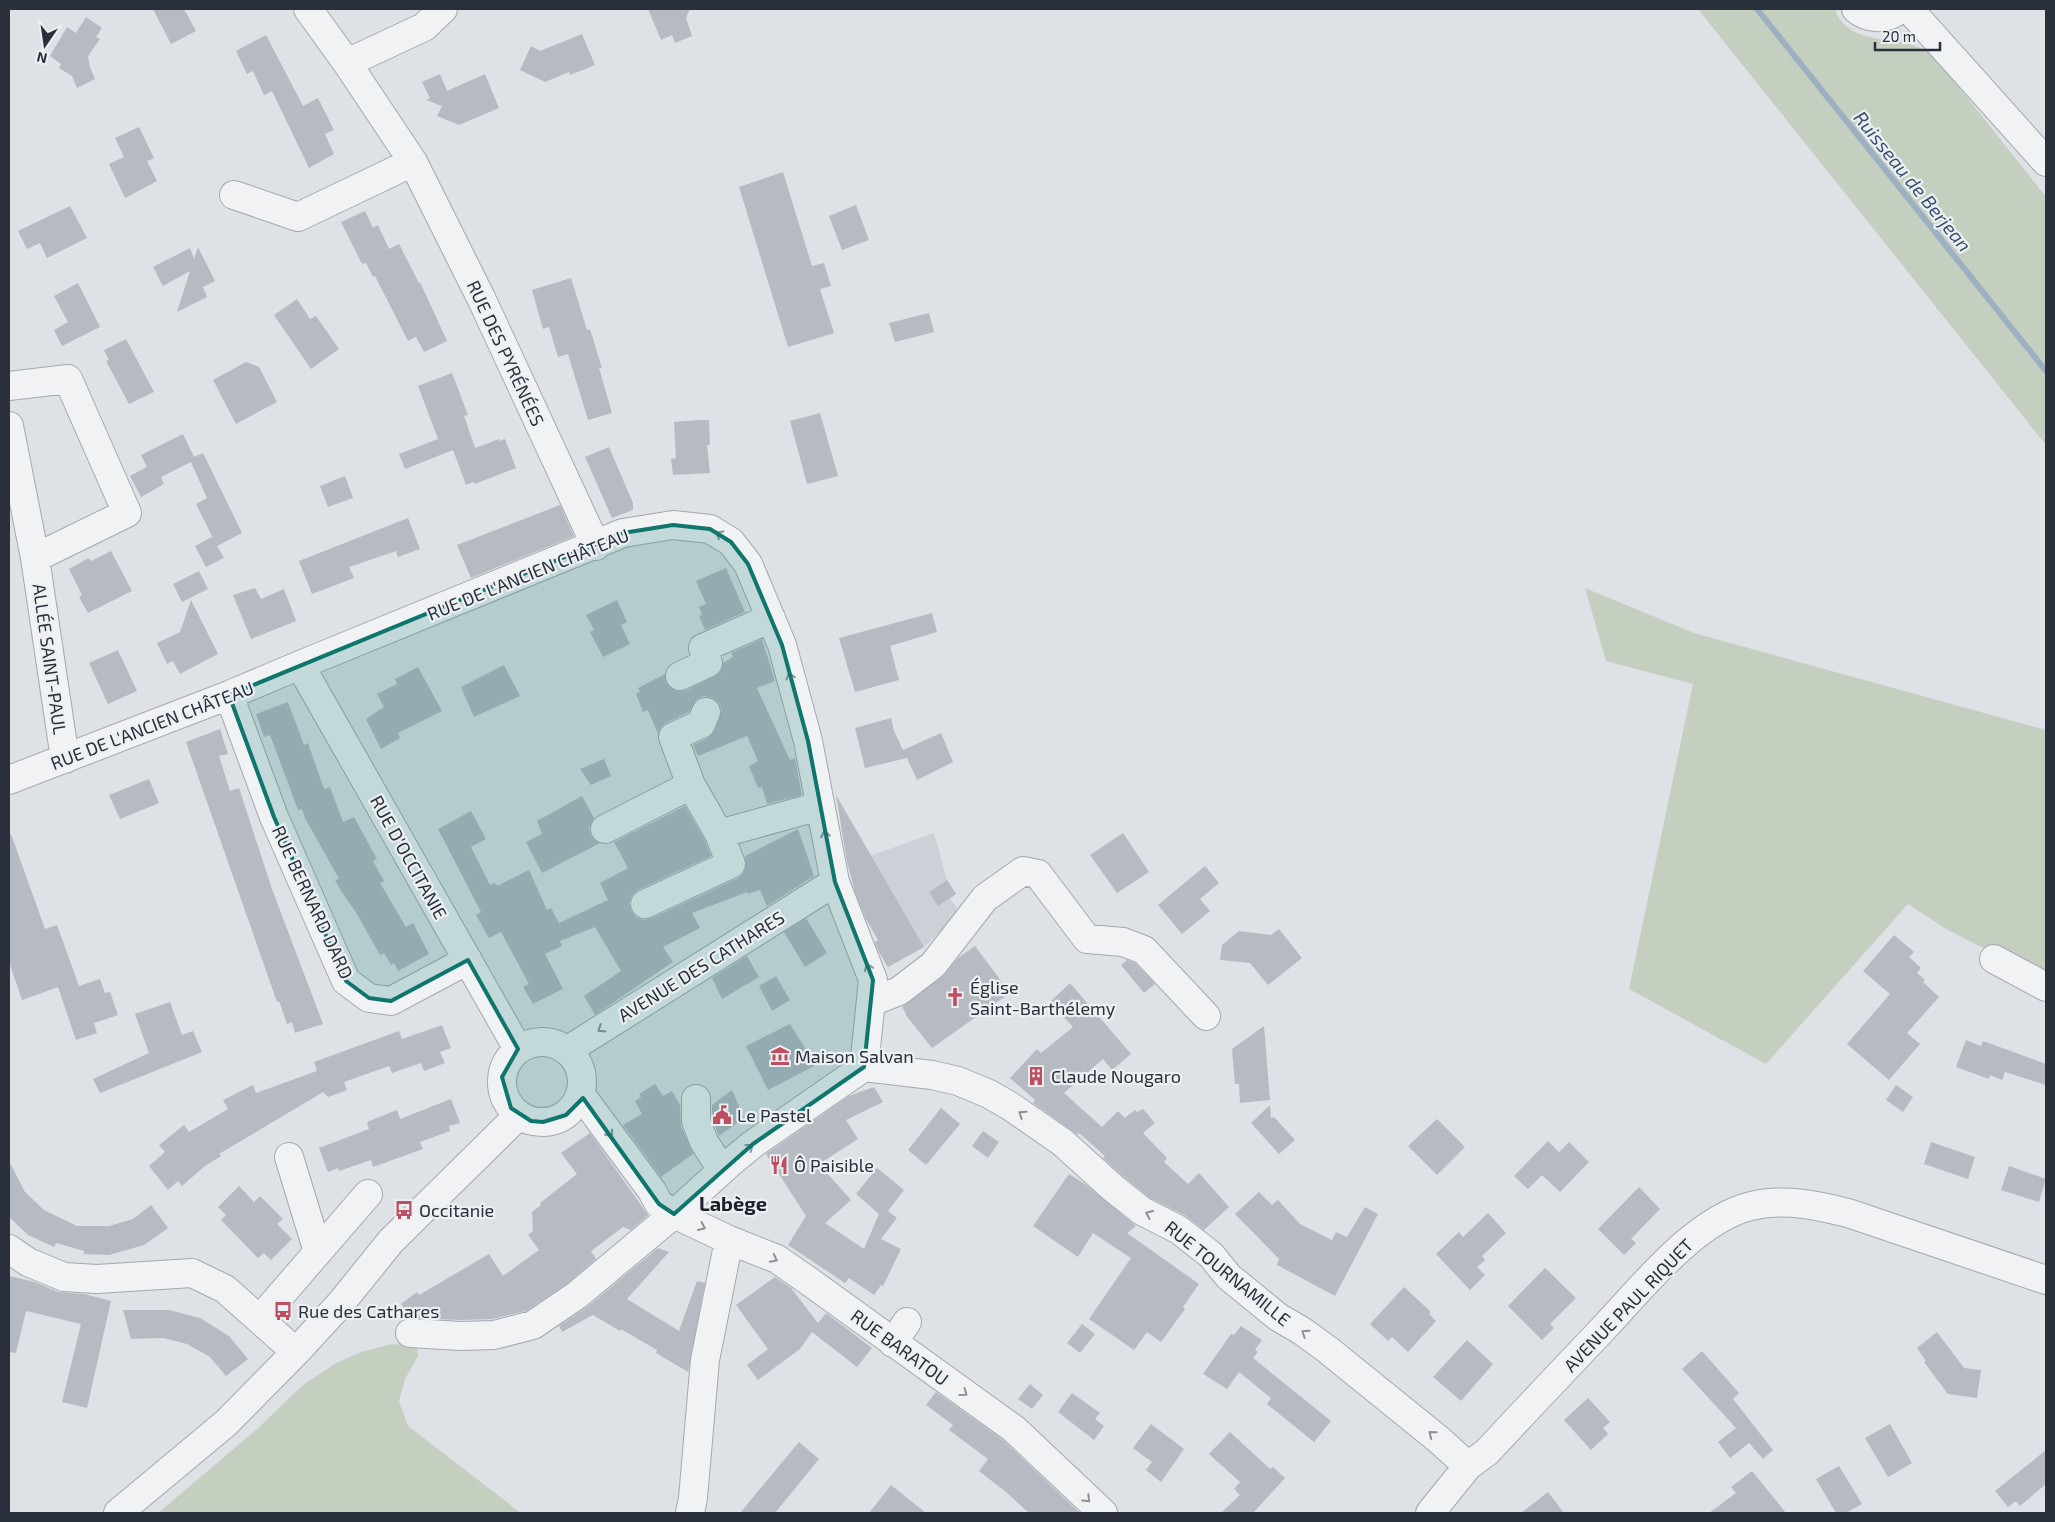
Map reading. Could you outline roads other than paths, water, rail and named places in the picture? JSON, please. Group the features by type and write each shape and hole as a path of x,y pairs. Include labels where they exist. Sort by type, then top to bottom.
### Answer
{"street":[{"name":"RUE DES PYRÉNÉES","path":"308,9 346,62 412,162 482,300 596,546"},
{"path":"346,62 424,27 443,9"},
{"path":"1856,9 1871,17 1883,18 1896,13 1900,9"},
{"path":"1909,9 2046,162"},
{"path":"234,195 298,217 412,162"},
{"name":"ALLÉE SAINT-PAUL","path":"9,386 68,379 127,513 36,558"},
{"name":"ALLÉE SAINT-PAUL","path":"9,426 13,464 36,558 65,759"},
{"name":"RUE DE L'ANCIEN CHÂTEAU","path":"9,780 229,696 300,665 596,546 623,533 673,525 710,528 732,542 748,564 782,645 808,741 835,882 873,980 864,1067"},
{"path":"680,676 708,663 703,648 771,618"},
{"name":"RUE D'OCCITANIE","path":"300,665 518,1048"},
{"name":"RUE BERNARD DARD","path":"229,696 274,817 346,981 369,998 391,1001 468,960"},
{"path":"645,904 732,864 719,834 692,785 673,737 701,724 706,712"},
{"path":"605,829 692,785"},
{"path":"719,834 820,806"},
{"path":"871,1002 899,991 933,965 985,898 1023,870 1038,874 1087,939 1123,942 1144,950 1206,1016"},
{"name":"AVENUE DES CATHARES","path":"568,1050 835,882"},
{"path":"1994,959 2046,987"},
{"path":"543,1041 556,1043 568,1050 576,1059 581,1070 583,1083 581,1095 575,1106 566,1115 555,1120 543,1122 519,1115 505,1098 502,1076 510,1056 518,1048 530,1043 543,1041"},
{"path":"410,1333 461,1336 494,1335 533,1325 577,1295 674,1214 753,1144 864,1067"},
{"name":"RUE TOURNAMILLE","path":"864,1067 932,1075 958,1081 1010,1106 1062,1142 1113,1188 1142,1211 1180,1230 1211,1256 1236,1283 1278,1317 1302,1331 1328,1350 1438,1439 1468,1466"},
{"name":"RUE BARATOU","path":"581,1095 652,1191 659,1204 674,1214 729,1240 777,1259 900,1332 1014,1429 1103,1513"},
{"path":"696,1099 696,1121 704,1142 722,1170"},
{"path":"118,1513 226,1423 341,1303 391,1241 519,1115"},
{"path":"289,1157 318,1252"},
{"path":"260,1319 368,1194"},
{"name":"AVENUE PAUL RIQUET","path":"1430,1513 1468,1466 1487,1452 1685,1243 1728,1215 1750,1206 1795,1202 1817,1205 1848,1213 2046,1280"},
{"path":"690,1513 693,1498 705,1360 729,1240"},
{"path":"9,1249 28,1262 64,1277 96,1279 192,1273 225,1289 296,1352"}],"waterway":[{"name":"Ruisseau de Berjean","path":"1757,9 2046,371"}],"place":[{"name":"Église Saint-Barthélemy","path":"955,997"},
{"name":"Maison Salvan","path":"780,1056"},
{"name":"Claude Nougaro","path":"1036,1076"},
{"name":"Le Pastel","path":"722,1115"},
{"name":"Ô Paisible","path":"779,1165"},
{"name":"Occitanie","path":"404,1210"},
{"name":"Rue des Cathares","path":"283,1311"}],"district":[{"name":"Labège","path":"733,1203"}]}
